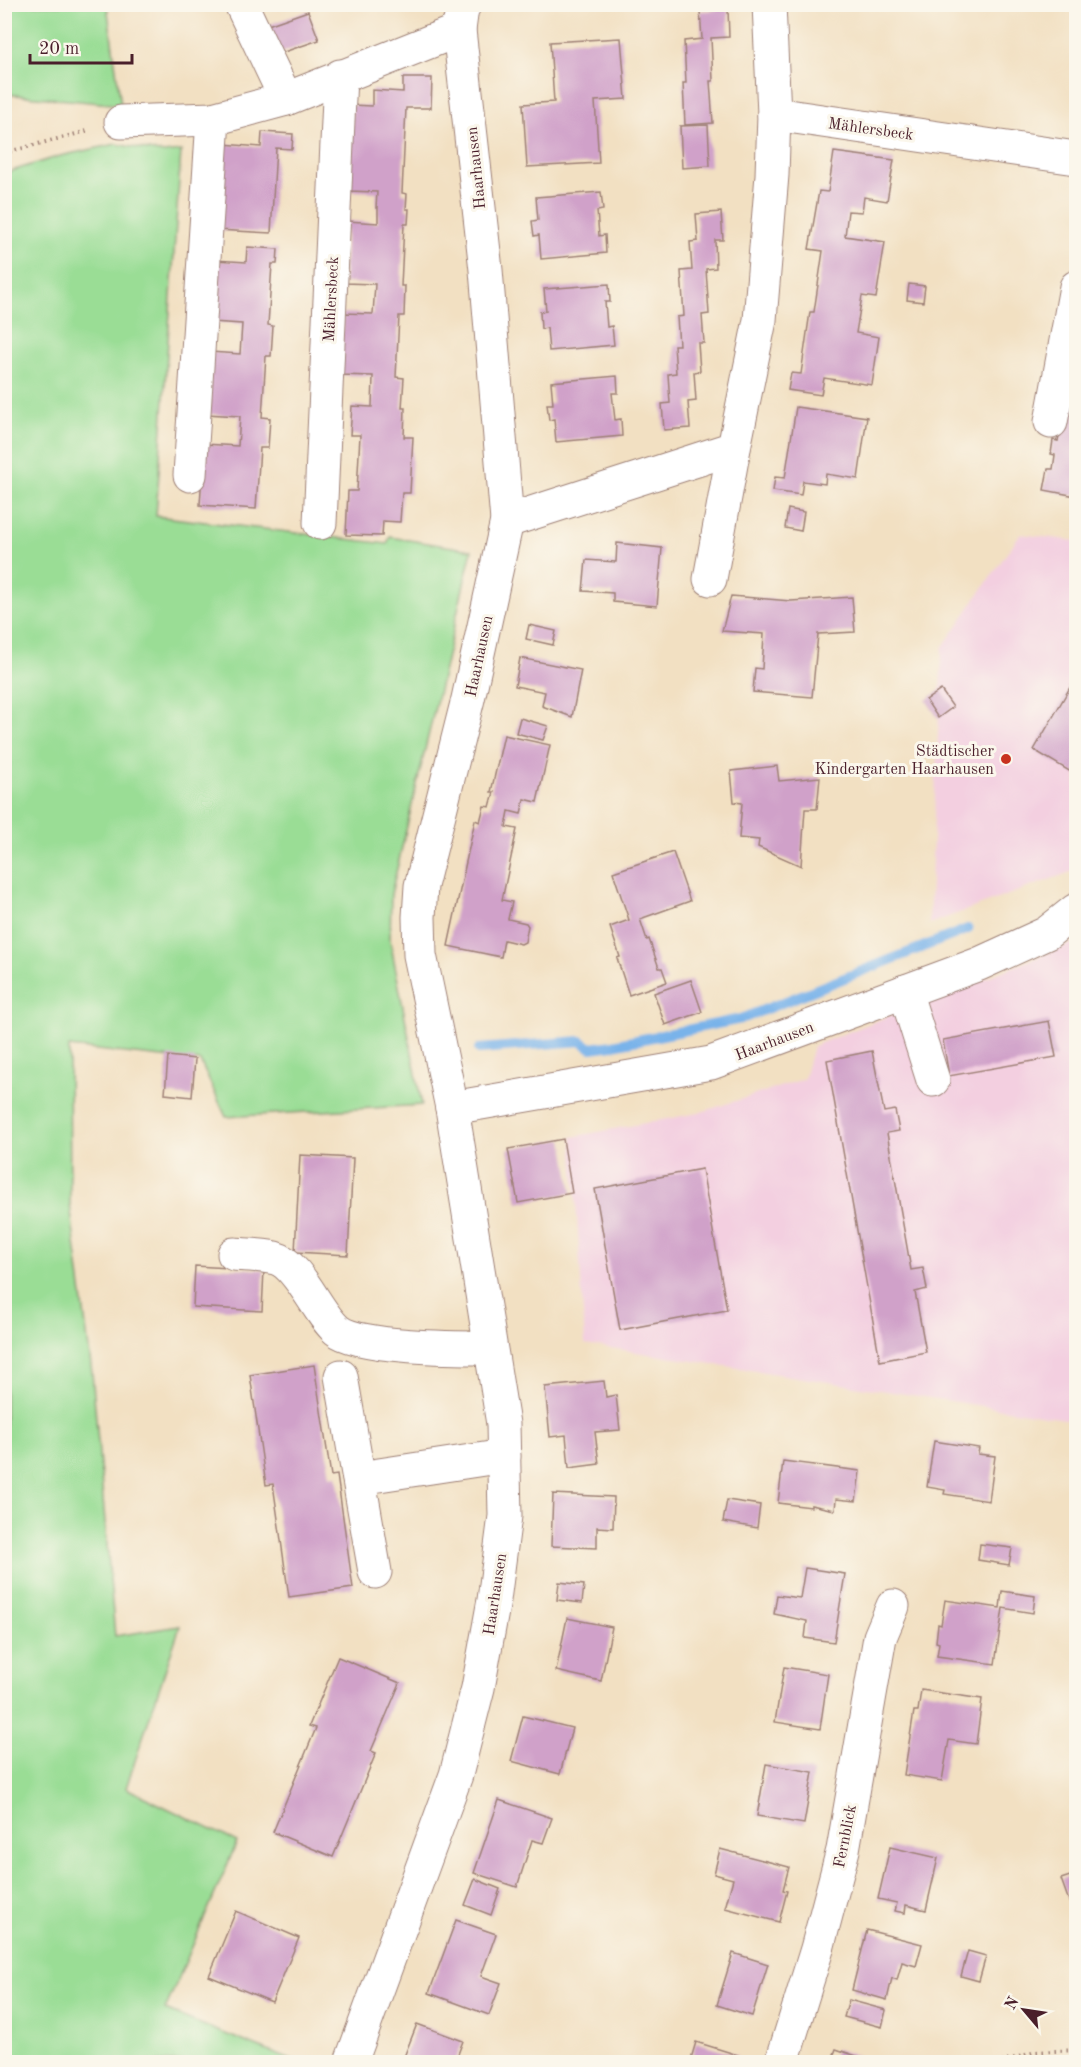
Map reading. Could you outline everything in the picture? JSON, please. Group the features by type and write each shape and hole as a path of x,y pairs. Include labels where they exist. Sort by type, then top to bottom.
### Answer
{"street":[{"path":"240,4 286,99"},
{"path":"711,579 760,320 772,175 774,114 769,4"},
{"path":"121,122 213,119 286,99 340,76 462,17"},
{"name":"Haarhausen","path":"351,2062 456,1775 472,1710 494,1600 505,1516 503,1424 452,1108 420,955 421,886 468,699 507,521 462,17"},
{"name":"Mählersbeck","path":"320,523 340,76"},
{"name":"Mählersbeck","path":"774,114 1077,158"},
{"path":"190,475 213,119"},
{"path":"1051,422 1077,287"},
{"path":"507,521 734,448"},
{"name":"Haarhausen","path":"452,1108 711,1063 979,964 1047,933 1077,910"},
{"path":"905,991 933,1080"},
{"path":"234,1254 276,1258 290,1266 336,1330 351,1338 445,1348 489,1348"},
{"path":"341,1376 375,1572"},
{"path":"359,1478 504,1456"},
{"name":"Fernblick","path":"782,2062 817,1948 843,1850 880,1637 893,1606"}],"path":[{"path":"4,153 121,122"},
{"path":"1002,2062 1035,2052 1077,2050"}],"shaded area":[{"name":"Städtischer Kindergarten Haarhausen","path":"1020,534 1076,541 1076,870 929,924 942,648"},
{"path":"1076,942 1076,1414 1065,1419 585,1344 572,1137 698,1113 804,1079 813,1046"}],"green space":[{"path":"4,5 107,5 121,105 5,94"},
{"path":"116,144 164,153 181,151 156,516 387,544 390,537 472,550 391,894 390,940 422,1105 226,1117 200,1061 69,1047 70,1204 92,1373 115,1636 180,1626 126,1788 237,1842 165,2010 296,2062 5,2062 5,173 60,156"}],"building":[{"path":"717,4 744,4 745,8 728,9 729,37 711,38 713,81 710,81 713,123 685,125 684,41 702,39 700,11 717,10"},
{"path":"308,11 319,40 275,55 265,26"},
{"path":"621,38 626,99 595,101 599,163 527,167 523,104 554,102 550,42"},
{"path":"403,78 432,78 431,108 406,108 402,193 407,194 406,209 409,209 408,224 404,224 401,286 405,286 404,316 399,316 396,377 404,378 402,408 405,408 404,437 413,437 410,493 402,493 400,522 383,521 382,536 346,535 348,491 357,491 360,435 350,435 352,406 372,407 373,376 340,375 343,313 373,314 375,284 344,283 347,221 378,223 377,192 349,191 352,105 372,106 372,90 403,92"},
{"path":"708,125 710,166 682,168 680,126"},
{"path":"262,132 293,134 292,149 276,148 271,233 217,230 223,144 261,147"},
{"path":"834,152 894,160 887,201 864,197 862,212 848,211 845,236 885,242 876,298 862,296 856,333 879,337 872,385 824,378 821,395 788,390 791,373 801,374 810,312 814,312 823,251 809,249 819,191 828,192"},
{"path":"601,192 603,210 597,211 599,236 605,235 606,253 541,259 539,235 534,236 532,221 538,220 536,197"},
{"path":"721,212 723,240 715,240 716,268 706,269 709,314 702,315 704,343 698,343 700,371 694,372 696,401 688,402 690,428 664,430 662,404 670,403 668,374 676,373 674,345 679,345 677,317 684,316 681,271 692,270 690,242 698,241 696,214"},
{"path":"247,247 278,249 277,264 272,264 268,325 273,326 271,356 266,356 262,417 270,418 268,448 260,448 256,509 200,505 204,444 238,446 240,416 206,414 210,352 240,354 242,324 212,322 215,260 246,262"},
{"path":"609,284 610,302 605,302 607,327 612,326 614,345 549,351 547,328 541,329 540,312 546,311 544,289"},
{"path":"909,284 925,286 923,302 907,300"},
{"path":"617,376 618,393 612,393 615,420 621,419 622,436 556,442 554,419 549,420 547,404 553,404 551,382"},
{"path":"1061,402 1076,405 1076,496 1044,490 1048,469 1053,469 1055,455 1051,454 1053,440 1058,441"},
{"path":"796,407 867,417 858,479 826,474 825,484 803,481 801,495 773,491 775,477 785,478"},
{"path":"788,509 804,512 801,531 785,528"},
{"path":"617,543 662,548 657,606 613,602 613,593 583,591 586,560 616,562"},
{"path":"731,596 791,601 852,597 855,632 818,634 812,697 753,692 755,668 762,669 764,634 722,631"},
{"path":"529,625 556,631 553,645 526,639"},
{"path":"520,658 581,670 572,717 542,706 545,692 515,686"},
{"path":"1076,677 1076,775 1034,750"},
{"path":"941,690 953,707 938,718 926,700"},
{"path":"520,718 548,726 543,740 516,733"},
{"path":"504,735 550,745 537,802 524,799 521,814 509,811 506,827 517,829 502,900 512,902 508,919 526,923 528,926 525,942 521,944 504,940 501,957 448,946 475,820 480,822 484,806 490,807 494,792 491,792"},
{"path":"777,766 779,781 820,777 817,809 805,809 801,866 758,847 759,840 739,838 742,803 734,802 731,771"},
{"path":"673,852 690,901 640,919 659,968 662,968 667,982 629,995 610,927 629,920 613,872"},
{"path":"691,980 702,1012 665,1025 654,993"},
{"path":"1049,1021 1056,1057 949,1076 943,1040"},
{"path":"872,1051 884,1112 895,1110 899,1131 887,1133 911,1270 923,1268 927,1289 915,1292 926,1352 880,1361 827,1060"},
{"path":"168,1056 195,1059 192,1097 165,1094"},
{"path":"563,1139 572,1193 518,1203 508,1149"},
{"path":"300,1155 353,1158 348,1255 295,1252"},
{"path":"702,1169 727,1310 620,1330 595,1189"},
{"path":"195,1266 264,1270 262,1311 193,1307"},
{"path":"314,1365 331,1476 337,1475 353,1588 289,1597 273,1484 266,1485 250,1375"},
{"path":"604,1381 606,1397 616,1395 620,1430 595,1432 599,1464 569,1468 566,1435 550,1437 545,1387"},
{"path":"934,1441 979,1448 978,1454 995,1456 989,1501 944,1494 945,1490 927,1487"},
{"path":"783,1461 860,1471 856,1501 836,1499 835,1510 811,1505 811,1507 778,1503"},
{"path":"553,1494 614,1497 613,1528 597,1527 597,1548 551,1546"},
{"path":"727,1500 760,1505 757,1528 723,1522"},
{"path":"980,1544 1012,1548 1009,1565 978,1560"},
{"path":"805,1568 845,1574 834,1642 805,1638 807,1621 774,1614 777,1595 800,1598"},
{"path":"559,1582 584,1585 582,1603 557,1600"},
{"path":"1002,1591 1035,1596 1033,1613 1003,1608 995,1664 937,1656 938,1624 941,1625 945,1600 1000,1608"},
{"path":"567,1618 612,1627 601,1681 556,1671"},
{"path":"338,1657 400,1683 371,1751 376,1753 333,1857 273,1832 316,1728 309,1726"},
{"path":"784,1667 828,1674 820,1729 775,1722"},
{"path":"921,1690 982,1699 976,1744 949,1740 942,1781 904,1775 914,1711 918,1711"},
{"path":"523,1716 572,1728 560,1774 511,1761"},
{"path":"766,1764 813,1772 804,1824 757,1816"},
{"path":"499,1800 552,1818 543,1843 532,1840 517,1887 474,1873"},
{"path":"890,1847 938,1858 926,1910 906,1905 905,1913 895,1911 897,1903 878,1899"},
{"path":"720,1849 789,1867 783,1890 787,1891 779,1922 725,1908 733,1879 714,1874"},
{"path":"1076,1874 1076,1921 1061,1879"},
{"path":"475,1879 500,1889 491,1915 465,1905"},
{"path":"236,1911 299,1938 272,2002 209,1976"},
{"path":"456,1920 496,1934 481,1976 501,1983 489,2015 429,1993"},
{"path":"867,1930 922,1944 916,1966 902,1962 897,1980 892,1978 887,2000 852,1990"},
{"path":"968,1951 986,1956 979,1981 961,1976"},
{"path":"733,1953 768,1964 752,2016 717,2005"},
{"path":"849,2000 886,2010 882,2027 844,2017"},
{"path":"417,2024 463,2041 455,2062 402,2062"},
{"path":"696,2042 738,2055 736,2062 690,2062"},
{"path":"836,2049 874,2062 831,2062"}],"waterway":[{"path":"479,1049 581,1041 591,1048 741,1019 968,929"}],"place":[{"name":"Städtischer Kindergarten Haarhausen","path":"1006,759"}]}
